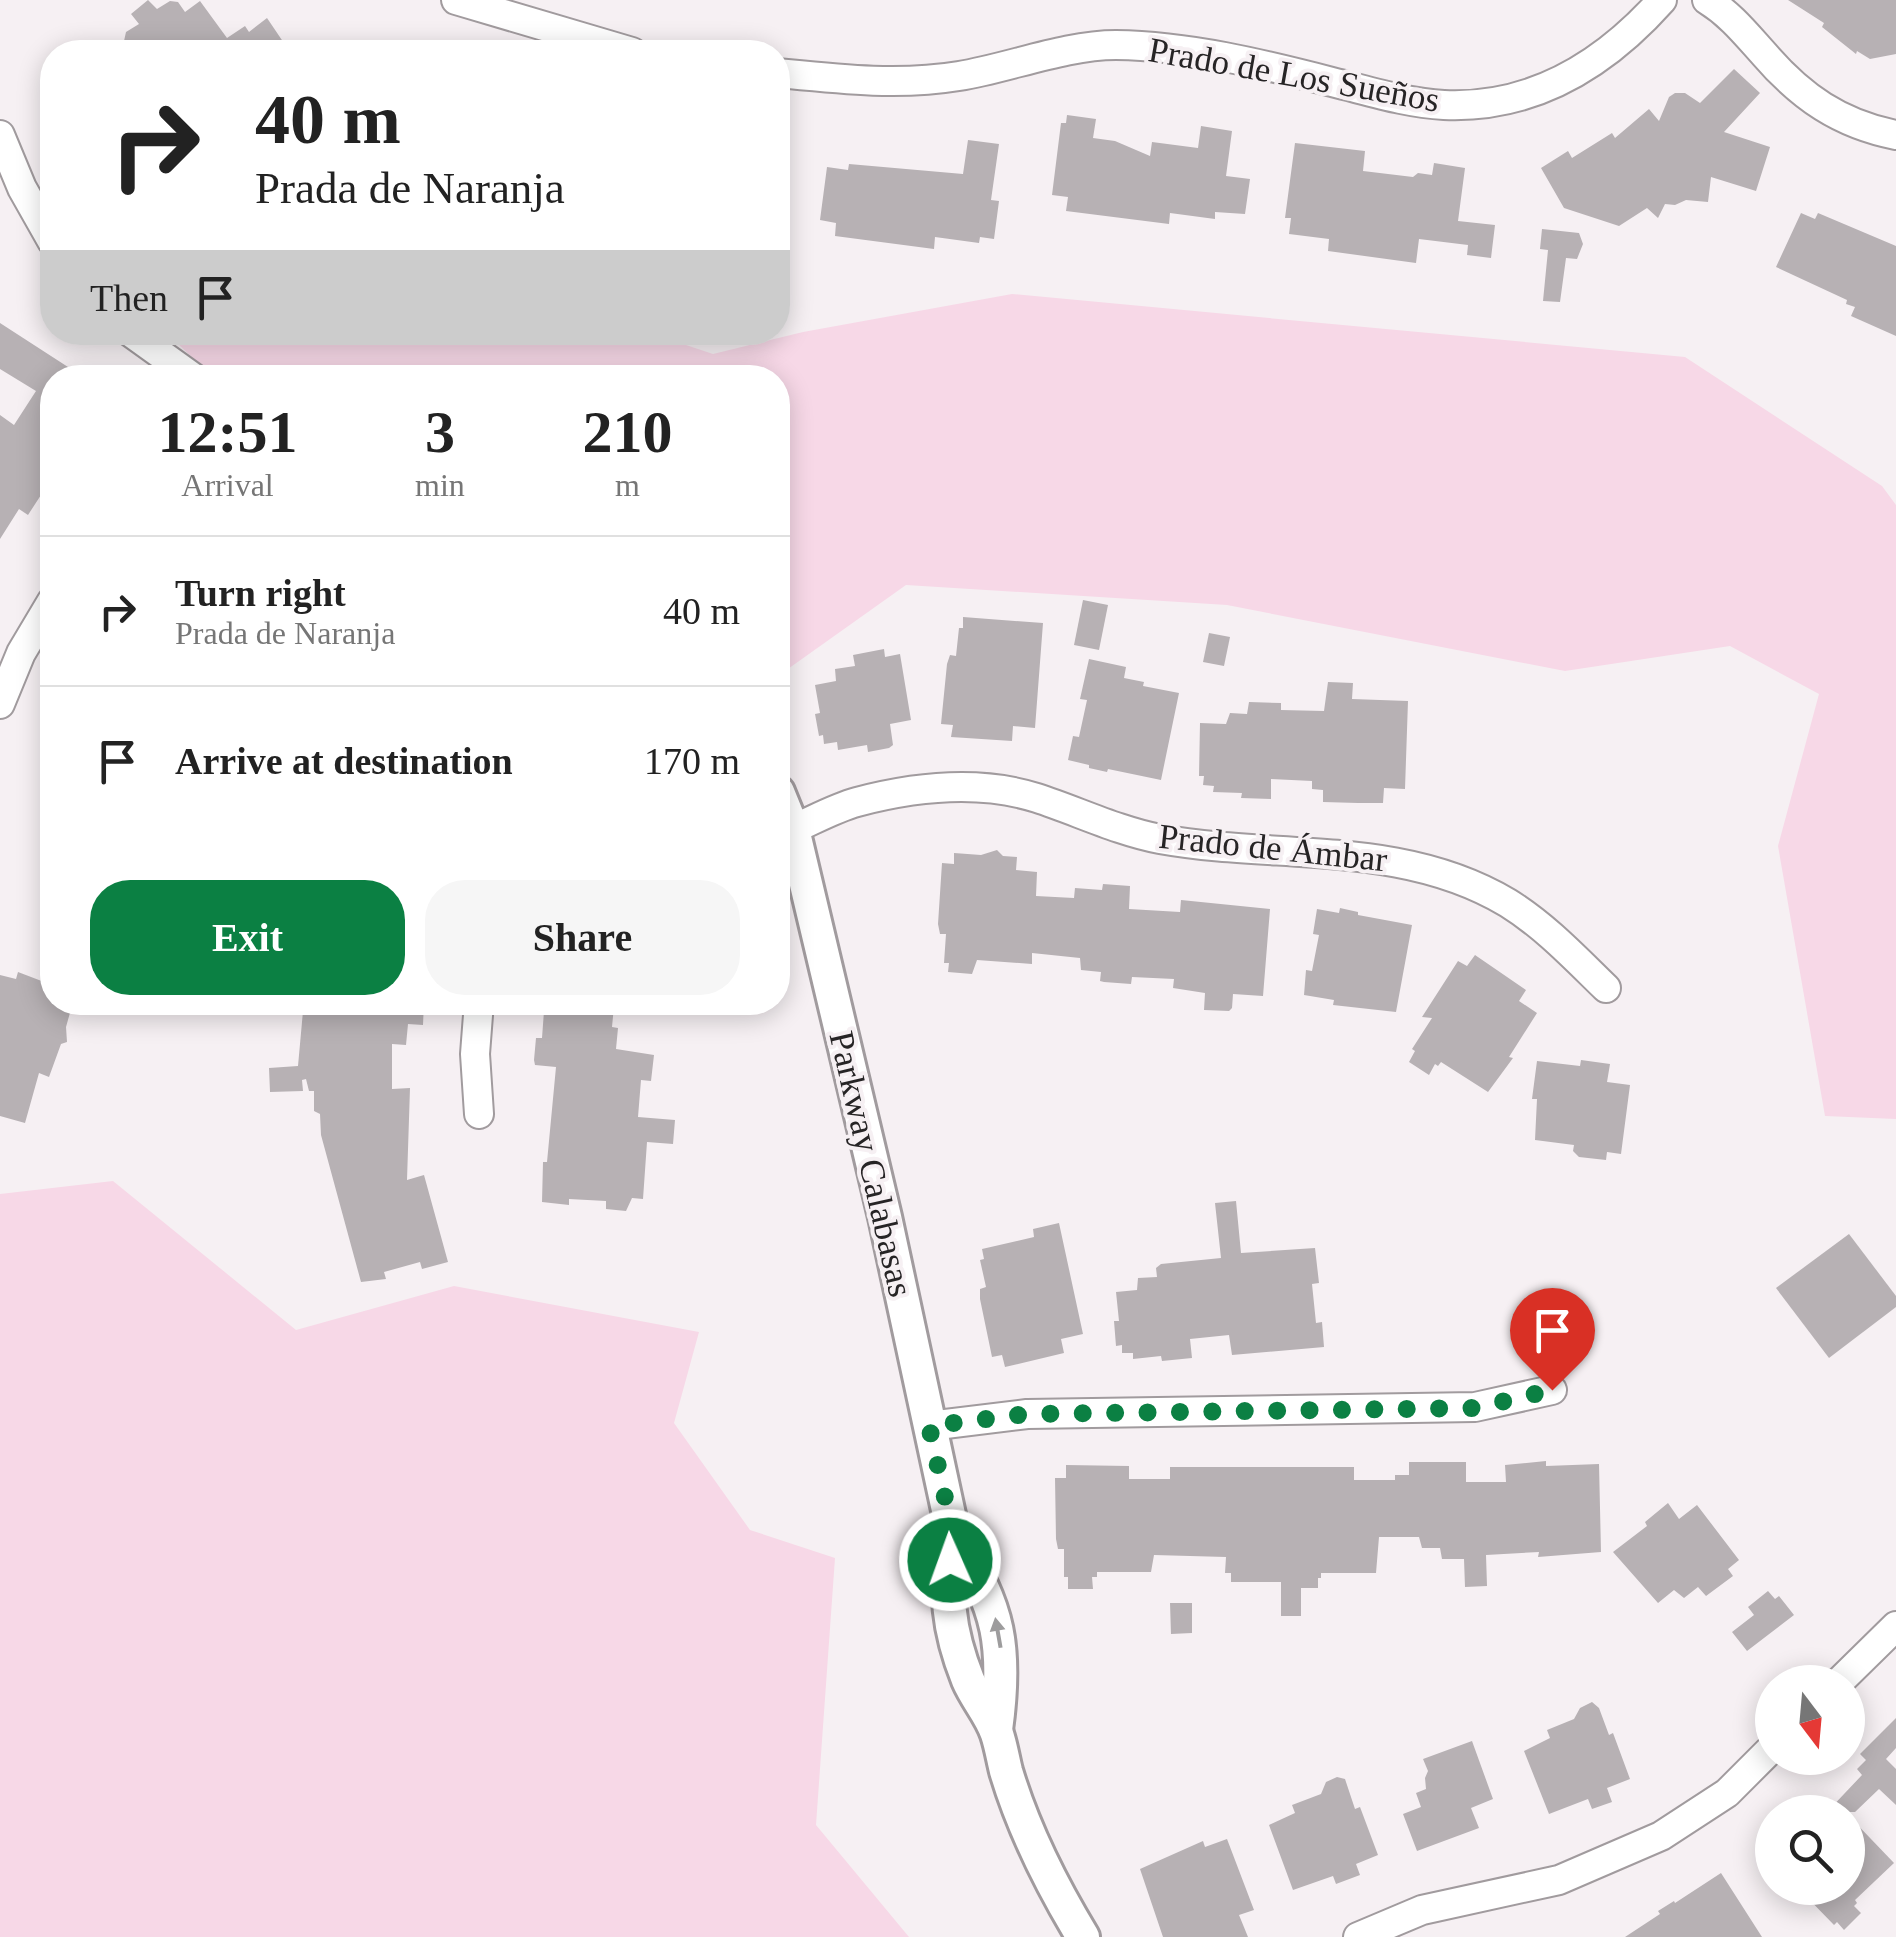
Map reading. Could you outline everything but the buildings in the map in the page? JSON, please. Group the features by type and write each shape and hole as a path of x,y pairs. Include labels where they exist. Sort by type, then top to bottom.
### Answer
{"street":[{"path":"456,0 591,40"},
{"name":"Prado de Los Sueños","path":"790,74 897,82 959,76 1112,45 1236,60 1394,97 1444,104 1489,102 1537,90 1588,68 1632,33 1662,0"},
{"path":"1707,0 1729,14 1803,96 1866,129 1896,135"},
{"path":"0,135 40,220"},
{"path":"148,345 176,365"},
{"path":"0,704 40,622"},
{"name":"Prado de Ámbar","path":"793,828 855,803 977,786 1033,796 1156,838 1396,860 1456,878 1508,904 1554,938 1606,988"},
{"name":"Parkway Calabasas","path":"790,821 885,1216 954,1538 993,1608 1001,1645 996,1730"},
{"path":"478,1015 479,1114"},
{"path":"929,1426 1027,1414 1475,1408 1552,1390"},
{"name":"Parkway Calabasas","path":"954,1538 946,1581 952,1627 968,1682 996,1730 1027,1825 1083,1937"},
{"path":"1856,1665 1896,1626"},
{"path":"1358,1937 1422,1910 1559,1880 1661,1836 1727,1793 1755,1765"}],"shaded area":[{"path":"1012,294 1685,357 1882,486 1896,505 1896,1119 1825,1116 1778,846 1819,694 1730,646 1565,671 1227,605 906,585 790,667 790,365 200,365 179,345 686,345 713,354 750,345 790,345 790,335"},
{"path":"113,1181 296,1330 454,1286 699,1332 674,1423 750,1530 835,1558 816,1825 909,1937 0,1937 0,1194"}],"route":[{"path":"950,1560 954,1538 929,1426 1027,1414 1475,1408 1552,1390"}]}
